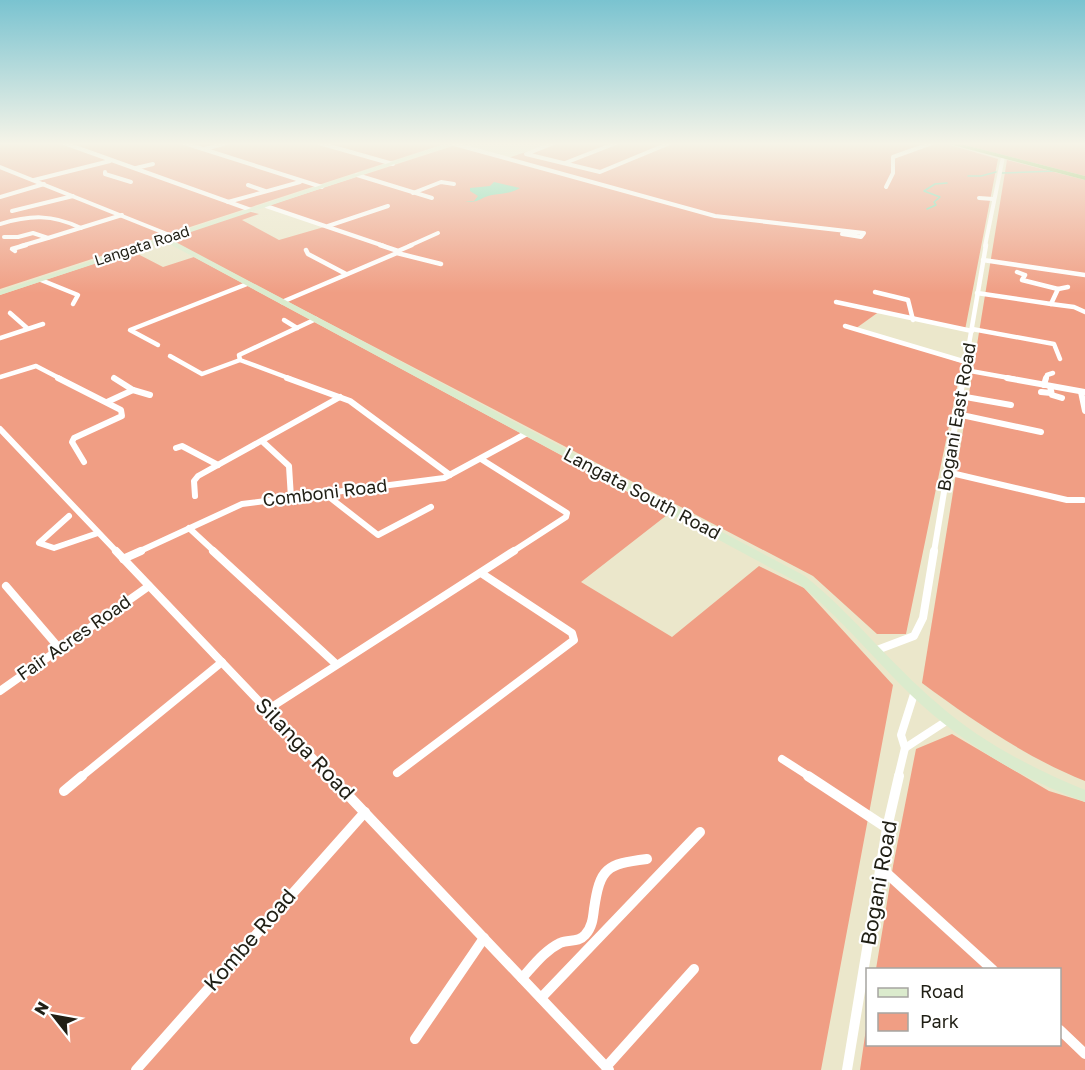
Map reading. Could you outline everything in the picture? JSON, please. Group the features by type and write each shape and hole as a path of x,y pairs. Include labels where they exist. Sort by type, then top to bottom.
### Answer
{"street":[{"path":"65,193 122,215 168,238"},
{"path":"203,193 251,210"},
{"path":"228,202 258,193"},
{"name":"Langata Road","path":"0,293 305,193"},
{"path":"413,193 432,198"},
{"path":"633,193 715,216 760,219 864,232 861,237 842,234"},
{"name":"Bogani East Road","path":"877,650 909,639 918,632 921,625 933,568 994,193"},
{"path":"12,211 72,196"},
{"path":"979,198 993,199"},
{"path":"266,206 398,251 438,233"},
{"path":"326,226 388,206"},
{"path":"0,224 35,215 52,216 79,227"},
{"path":"15,251 12,249 122,215"},
{"path":"4,237 18,237 33,232 48,238"},
{"name":"Langata South Road","path":"168,238 247,284 801,579 832,604 915,691 948,720 1006,760 1085,796"},
{"path":"306,250 308,254 346,274"},
{"path":"282,302 397,253 441,264"},
{"path":"983,260 1085,275"},
{"path":"1017,272 1025,275 1023,280 1029,283 1058,289 1068,287"},
{"path":"41,280 78,296 73,304"},
{"path":"158,345 130,330 247,284"},
{"path":"1051,304 1058,289"},
{"path":"875,292 908,300 913,320"},
{"path":"977,293 1074,307 1085,312"},
{"path":"836,302 913,320 1054,344 1060,359"},
{"path":"10,313 27,328"},
{"path":"240,360 241,353 316,319"},
{"path":"284,320 297,328"},
{"path":"0,338 44,324"},
{"path":"845,326 966,362"},
{"path":"170,356 202,374 240,360 350,401 450,476"},
{"path":"0,371 3,376 36,366 121,410 122,416 75,438 72,442 84,462"},
{"path":"965,370 1083,392 1085,411"},
{"path":"1051,393 1047,386 1047,375 1053,373"},
{"path":"114,378 133,390 150,395"},
{"path":"106,402 133,390"},
{"path":"1041,392 1062,398"},
{"path":"960,396 1011,405"},
{"path":"195,496 194,480 340,397"},
{"path":"957,414 1041,432"},
{"name":"Silanga Road","path":"0,430 608,1068"},
{"name":"Comboni Road","path":"123,559 240,505 450,476 527,434"},
{"path":"262,441 289,466 291,498"},
{"path":"176,448 182,446 218,465"},
{"path":"267,710 562,521 567,515 562,508 481,459"},
{"path":"947,472 1067,500 1083,500"},
{"path":"324,493 369,531 378,535 431,507"},
{"path":"69,516 39,543 54,548 98,533"},
{"path":"189,528 336,664"},
{"path":"397,773 574,640 572,633 481,573"},
{"path":"6,586 60,649"},
{"name":"Fair Acres Road","path":"0,691 149,586"},
{"path":"64,791 222,662"},
{"name":"Bogani Road","path":"847,1070 887,828 905,748 901,735 915,691"},
{"path":"905,748 913,739 927,735 948,720"},
{"path":"782,759 887,828"},
{"name":"Kombe Road","path":"136,1070 365,812"},
{"path":"541,998 700,832"},
{"path":"522,978 544,953 562,942 579,940 588,932 593,920 598,883 604,873 620,862 647,859"},
{"path":"881,868 992,968"},
{"path":"415,1039 484,938"},
{"path":"608,1068 655,1010 671,998 694,969"},
{"path":"1061,1032 1085,1054"}],"green space":[{"path":"0,193 294,193 0,289"},
{"path":"307,193 991,193 965,330 880,311 855,329 962,363 906,634 877,634 813,576 168,239 247,211 259,214 242,220 279,240 324,227 267,206"},
{"path":"1002,193 1085,193 1085,781 1021,750 960,711 922,683"},
{"path":"132,251 163,267 194,257 607,480 667,515 581,582 672,637 759,566 804,588 893,685 821,1070 0,1070 0,295"},
{"path":"952,734 1049,791 1085,802 1085,1070 860,1070 866,1029 866,1046 1061,1046 1061,968 876,968 916,749"}],"shaded area":[{"path":"473,193 505,193 476,201 469,202 465,201 474,201 478,196"}],"waterway":[{"path":"927,209 936,205 934,202 940,197 929,193"}]}
